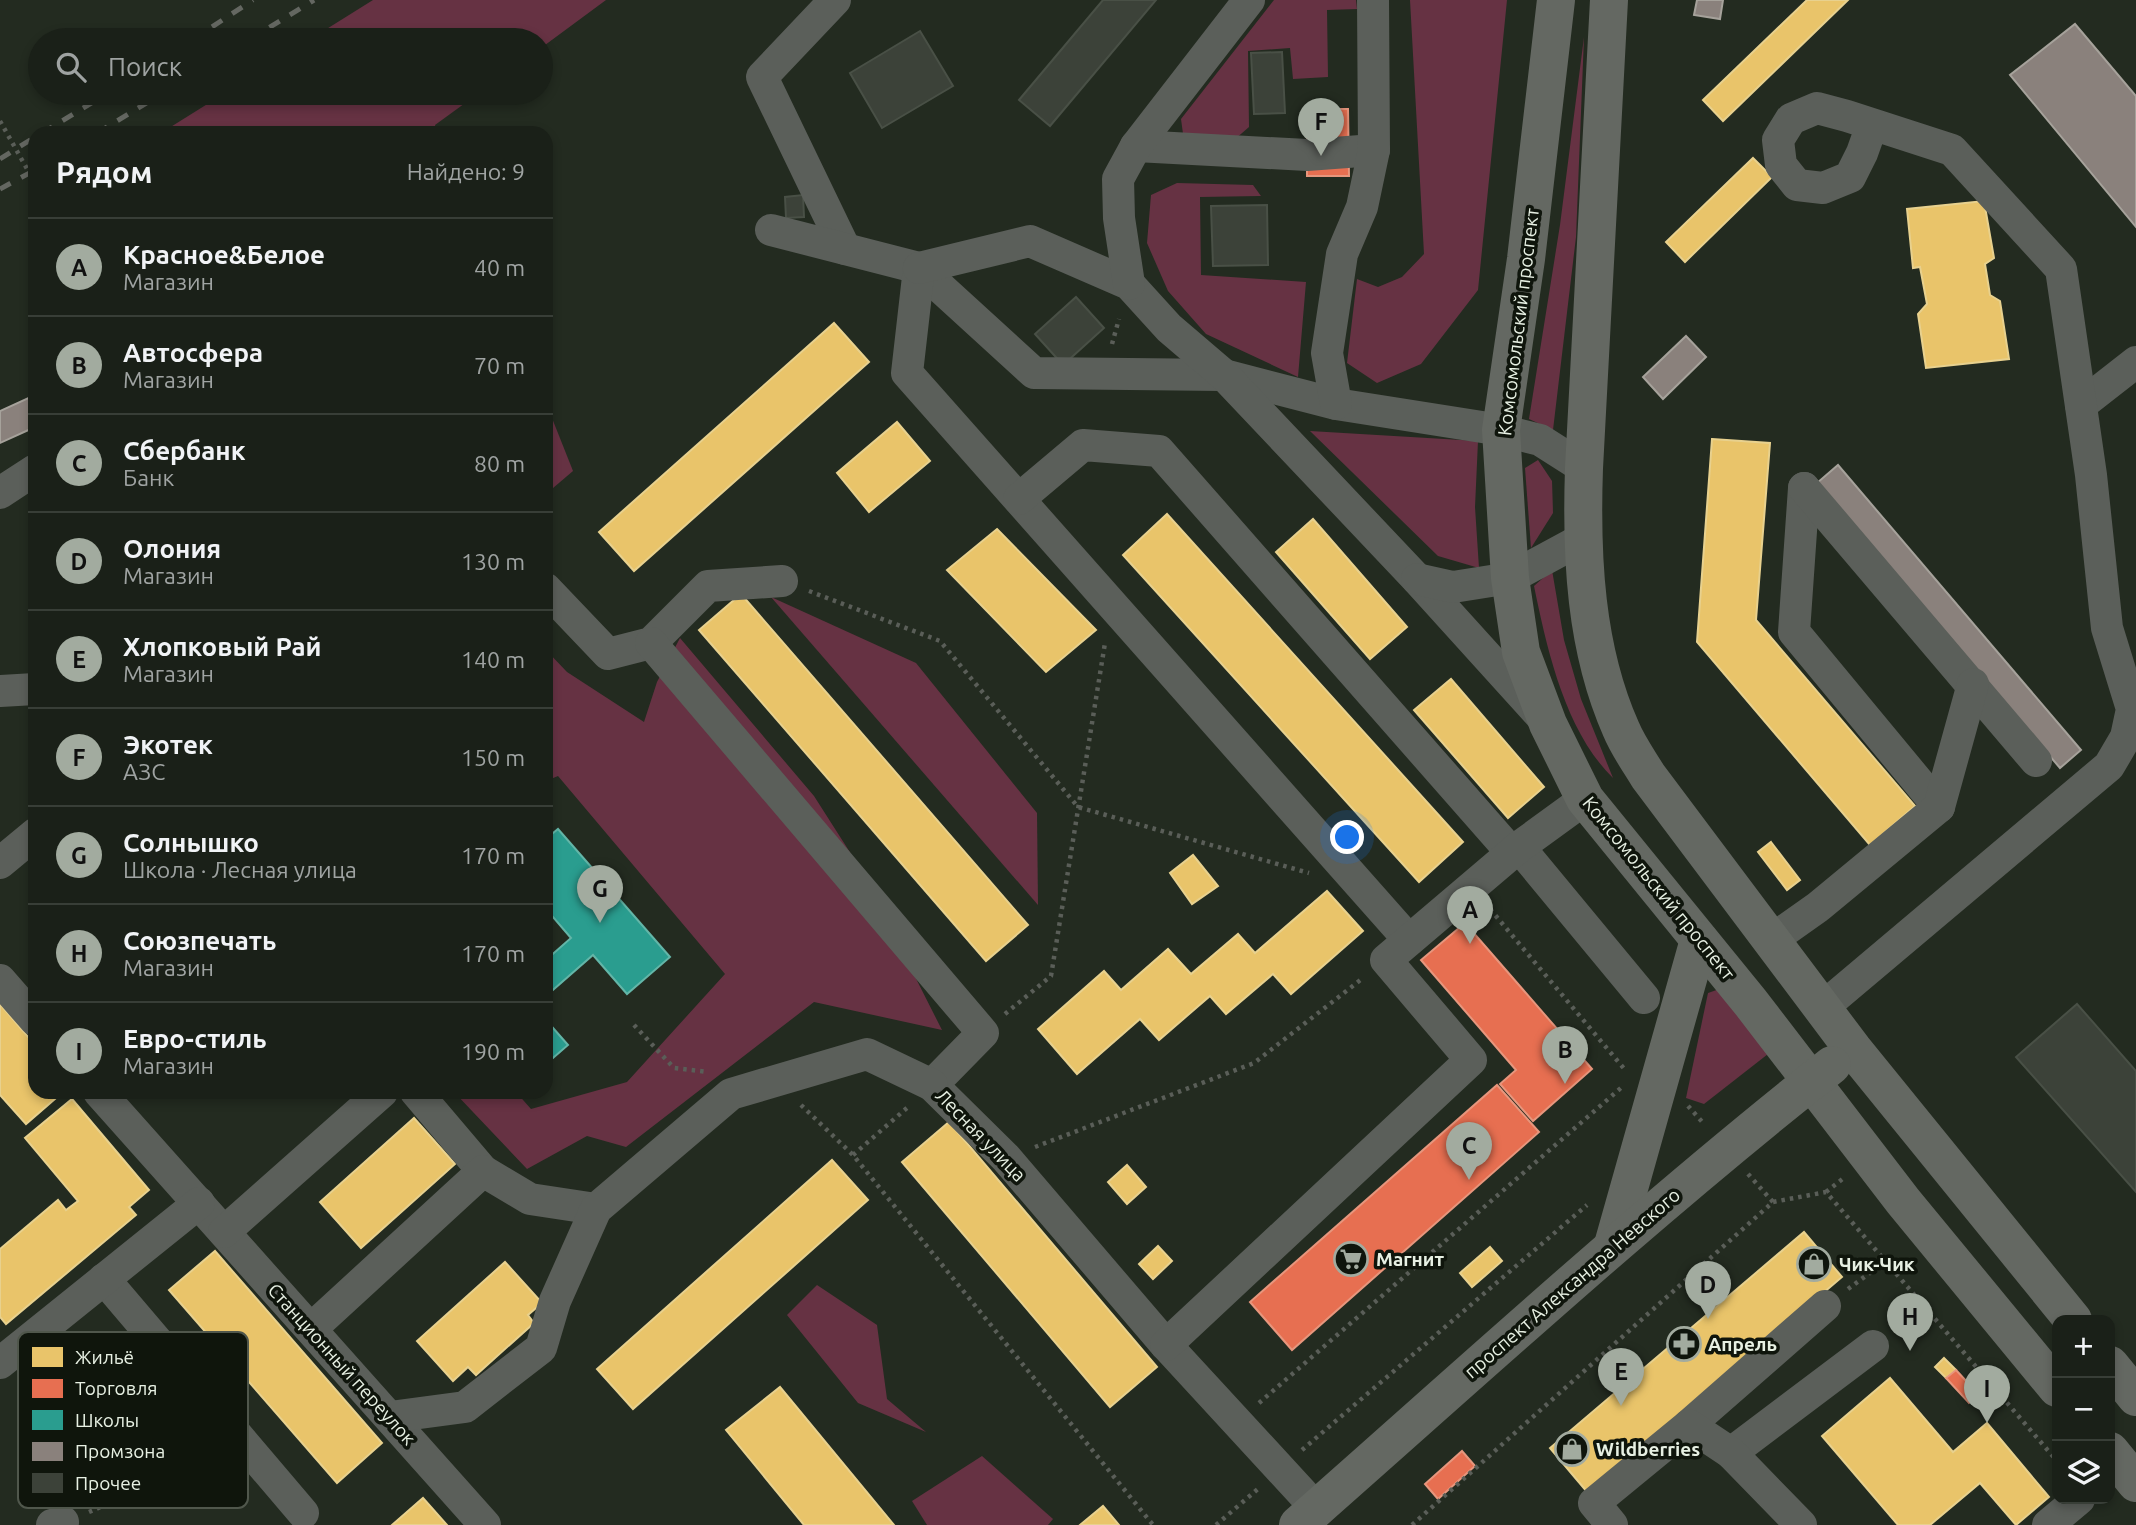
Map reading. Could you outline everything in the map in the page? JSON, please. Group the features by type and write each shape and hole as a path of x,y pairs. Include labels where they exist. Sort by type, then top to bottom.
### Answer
{"main road":[{"name":"Комсомольский проспект","path":"1556,0 1528,245 1501,430 1510,578 1521,652 1548,724 1586,799 1751,1003 1903,1201 2052,1382"},
{"path":"1609,0 1582,539 1589,608 1600,668 1621,729 1648,776 1770,941 1853,1049 2069,1315"},
{"path":"1613,1245 1699,940"},
{"name":"проспект Александра Невского","path":"1307,1517 1613,1245 1727,1149 1853,1049"},
{"path":"2115,1371 2136,1397"}],"street":[{"path":"835,0 762,78 845,249"},
{"path":"1129,284 1119,218 1118,179 1136,146 1249,0"},
{"path":"1336,404 1327,353 1342,254 1362,207 1374,150 1373,0"},
{"path":"1822,1008 2109,766 2126,737 2132,709 2108,628 2081,405 2061,269 1952,150 1872,125"},
{"path":"1136,146 1307,155 1374,150"},
{"path":"771,230 919,268 1034,373 1224,374 1336,404 1501,430 1540,440 1584,468"},
{"path":"919,268 1030,241 1129,284 1169,328 1224,374 1417,579 1548,724"},
{"path":"919,268 908,373 1111,604 1398,950 1471,1060 1166,1345"},
{"path":"2081,405 2136,362"},
{"path":"1018,499 1083,445 1159,451 1516,850 1644,998"},
{"path":"0,493 28,475"},
{"path":"1939,807 1794,632 1804,488 2036,761"},
{"path":"1417,579 1453,587 1510,578 1582,539"},
{"path":"553,596 608,654 651,643 708,586 782,581"},
{"path":"651,643 983,1033"},
{"path":"1770,941 1818,907 1939,807 1973,684"},
{"path":"0,691 28,689"},
{"path":"1398,950 1516,850 1586,799"},
{"path":"0,863 28,840"},
{"path":"0,980 28,1012"},
{"name":"Лесная улица","path":"983,1033 932,1085 1006,1158 1166,1345 1280,1469 1307,1517"},
{"path":"390,1417 465,1407 541,1348 555,1301 596,1209 731,1094 867,1054 932,1085"},
{"name":"Станционный переулок","path":"105,1099 485,1525"},
{"path":"224,1232 374,1099"},
{"path":"422,1099 483,1171 530,1199 596,1209"},
{"path":"311,1329 483,1171"},
{"path":"38,1332 198,1203"},
{"path":"104,1279 149,1332"},
{"path":"1612,1525 1594,1503 1689,1425 1825,1306"},
{"path":"1731,1453 1873,1346"},
{"path":"0,1363 18,1348"},
{"path":"1689,1425 1731,1453 1801,1525"},
{"path":"248,1448 303,1513"},
{"path":"2048,1525 2073,1504"}],"path":[{"path":"0,121 28,171"},
{"path":"782,581 940,641 1078,807 1312,874"},
{"path":"983,1033 1051,976 1111,604"},
{"path":"1472,887 1627,1072"},
{"path":"1006,1158 1254,1063 1398,950"},
{"path":"634,1025 674,1068 713,1072"},
{"path":"777,1081 853,1155 1153,1525"},
{"path":"853,1155 932,1085"},
{"path":"1237,1422 1624,1086 1621,1098"},
{"path":"1412,1525 1773,1202 1826,1192 2052,1455"},
{"path":"1216,1525 1598,1196"},
{"path":"1825,1306 1885,1261"},
{"path":"57,1524 97,1508"}],"shaded area":[{"path":"373,0 606,0 553,39 553,28 328,28"},
{"path":"1274,0 1356,0 1357,9 1327,10 1328,77 1293,79 1290,48 1248,51 1249,127 1234,140 1184,141 1181,119"},
{"path":"1410,0 1507,0 1478,290 1421,364 1377,383 1347,363 1357,279 1378,287 1402,277 1424,254"},
{"path":"1584,37 1576,237 1553,430 1529,419 1560,225"},
{"path":"206,105 462,105 435,126 172,126"},
{"path":"1177,183 1253,185 1261,196 1200,197 1201,275 1306,282 1298,377 1206,334 1168,291 1147,243 1151,195"},
{"path":"553,421 573,471 553,488"},
{"path":"1310,431 1478,441 1475,507 1479,568 1438,556"},
{"path":"1538,460 1552,481 1553,513 1531,548 1525,468"},
{"path":"1552,570 1564,640 1581,699 1613,778 1596,759 1582,737 1560,688 1552,662 1534,586"},
{"path":"771,597 916,663 1037,813 1038,905"},
{"path":"680,638 814,796 860,868 942,1030 814,1002 626,1147 587,1136 527,1169 461,1099 522,1099 531,1109 627,1082 725,974 558,776 553,778 553,657 567,672 644,722 657,682"},
{"path":"1728,986 1768,1054 1704,1104 1686,1098 1708,993"},
{"path":"817,1285 877,1325 887,1399 926,1432 858,1403 787,1315"},
{"path":"982,1456 1053,1519 1048,1525 927,1525 912,1501"}],"building: Жильё":[{"path":"1807,0 1848,0 1723,121 1703,100"},
{"path":"1753,158 1772,177 1685,262 1666,242"},
{"path":"1984,201 1994,258 1985,264 1990,295 2000,301 2009,359 1926,368 1918,314 1927,304 1920,267 1913,268 1907,209"},
{"path":"834,323 869,362 634,571 599,532"},
{"path":"897,422 930,461 869,512 837,473"},
{"path":"1712,439 1770,443 1756,620 1915,806 1870,845 1697,642"},
{"path":"1167,514 1463,842 1419,882 1123,555"},
{"path":"1313,519 1407,627 1370,659 1276,552"},
{"path":"997,529 1096,630 1046,672 947,570"},
{"path":"741,594 1028,925 986,961 699,630"},
{"path":"1451,679 1544,787 1508,818 1414,710"},
{"path":"1771,842 1800,880 1787,890 1758,852"},
{"path":"1193,855 1218,886 1192,904 1170,873"},
{"path":"1327,891 1363,931 1291,994 1273,974 1226,1014 1210,996 1159,1040 1140,1019 1077,1074 1038,1029 1104,971 1121,990 1168,949 1191,974 1238,934 1255,953"},
{"path":"0,1004 28,1037 28,1099 55,1099 26,1124 0,1095"},
{"path":"72,1099 149,1190 129,1207 136,1215 6,1324 0,1317 0,1249 58,1200 66,1210 78,1201 25,1138"},
{"path":"414,1118 455,1164 361,1248 320,1202"},
{"path":"949,1122 1157,1367 1110,1407 902,1162"},
{"path":"832,1160 868,1200 633,1409 597,1369"},
{"path":"1127,1165 1146,1187 1127,1204 1108,1182"},
{"path":"1804,1232 1842,1277 1588,1493 1550,1448"},
{"path":"1158,1246 1172,1261 1153,1279 1139,1264"},
{"path":"1490,1247 1502,1261 1472,1287 1460,1273"},
{"path":"215,1251 382,1443 337,1483 248,1381 248,1332 206,1332 169,1290"},
{"path":"505,1262 542,1303 528,1315 534,1323 476,1375 468,1367 453,1381 417,1341"},
{"path":"1944,1358 1956,1370 1946,1378 1935,1367"},
{"path":"1890,1378 1953,1452 1987,1423 2049,1497 2016,1525 1980,1483 1930,1525 1898,1525 1822,1436"},
{"path":"780,1387 894,1525 804,1525 726,1430"},
{"path":"423,1498 447,1525 392,1525"},
{"path":"1103,1506 1119,1525 1080,1525"}],"building: Торговля":[{"path":"1307,109 1348,109 1349,176 1307,176"},
{"path":"1465,923 1592,1069 1533,1121 1500,1084 1516,1070 1421,960"},
{"path":"1497,1085 1539,1132 1292,1350 1250,1302"},
{"path":"1956,1370 1979,1395 1969,1403 1946,1378"},
{"path":"1462,1451 1475,1466 1438,1499 1425,1484"}],"building: Школы":[{"path":"558,829 670,957 627,994 593,955 553,990 553,954 571,938 553,917 553,833"},
{"path":"553,1028 568,1045 553,1058"}],"building: Промзона":[{"path":"1697,0 1723,0 1720,19 1694,15"},
{"path":"2075,24 2136,96 2136,227 2010,75"},
{"path":"1686,336 1706,357 1663,399 1643,377"},
{"path":"28,398 28,430 0,443 0,411"},
{"path":"1838,465 2081,750 2060,768 1817,483"}],"building: Прочее":[{"path":"1103,0 1156,0 1050,126 1019,100"},
{"path":"920,31 953,86 882,128 850,73"},
{"path":"1282,52 1285,113 1254,114 1251,53"},
{"path":"803,195 804,217 786,218 785,197"},
{"path":"1267,205 1268,265 1213,266 1211,206"},
{"path":"1076,297 1104,328 1063,365 1035,334"},
{"path":"2077,1004 2136,1071 2136,1192 2016,1057"}],"railway":[{"path":"210,28 253,0"},
{"path":"268,28 314,0"},
{"path":"54,126 88,105"},
{"path":"109,126 143,105"},
{"path":"0,159 28,141"},
{"path":"0,189 28,174"}],"place":[{"name":"Экотек","path":"1321,156"},
{"name":"Солнышко","path":"600,923"},
{"name":"Красное&Белое","path":"1470,944"},
{"name":"Автосфера","path":"1565,1084"},
{"name":"Сбербанк","path":"1469,1180"},
{"name":"Магнит","path":"1351,1259"},
{"name":"Чик-Чик","path":"1814,1264"},
{"name":"Олония","path":"1708,1319"},
{"name":"Апрель","path":"1684,1344"},
{"name":"Союзпечать","path":"1910,1351"},
{"name":"Хлопковый Рай","path":"1621,1406"},
{"name":"Евро-стиль","path":"1987,1423"},
{"name":"Wildberries","path":"1572,1449"}]}
